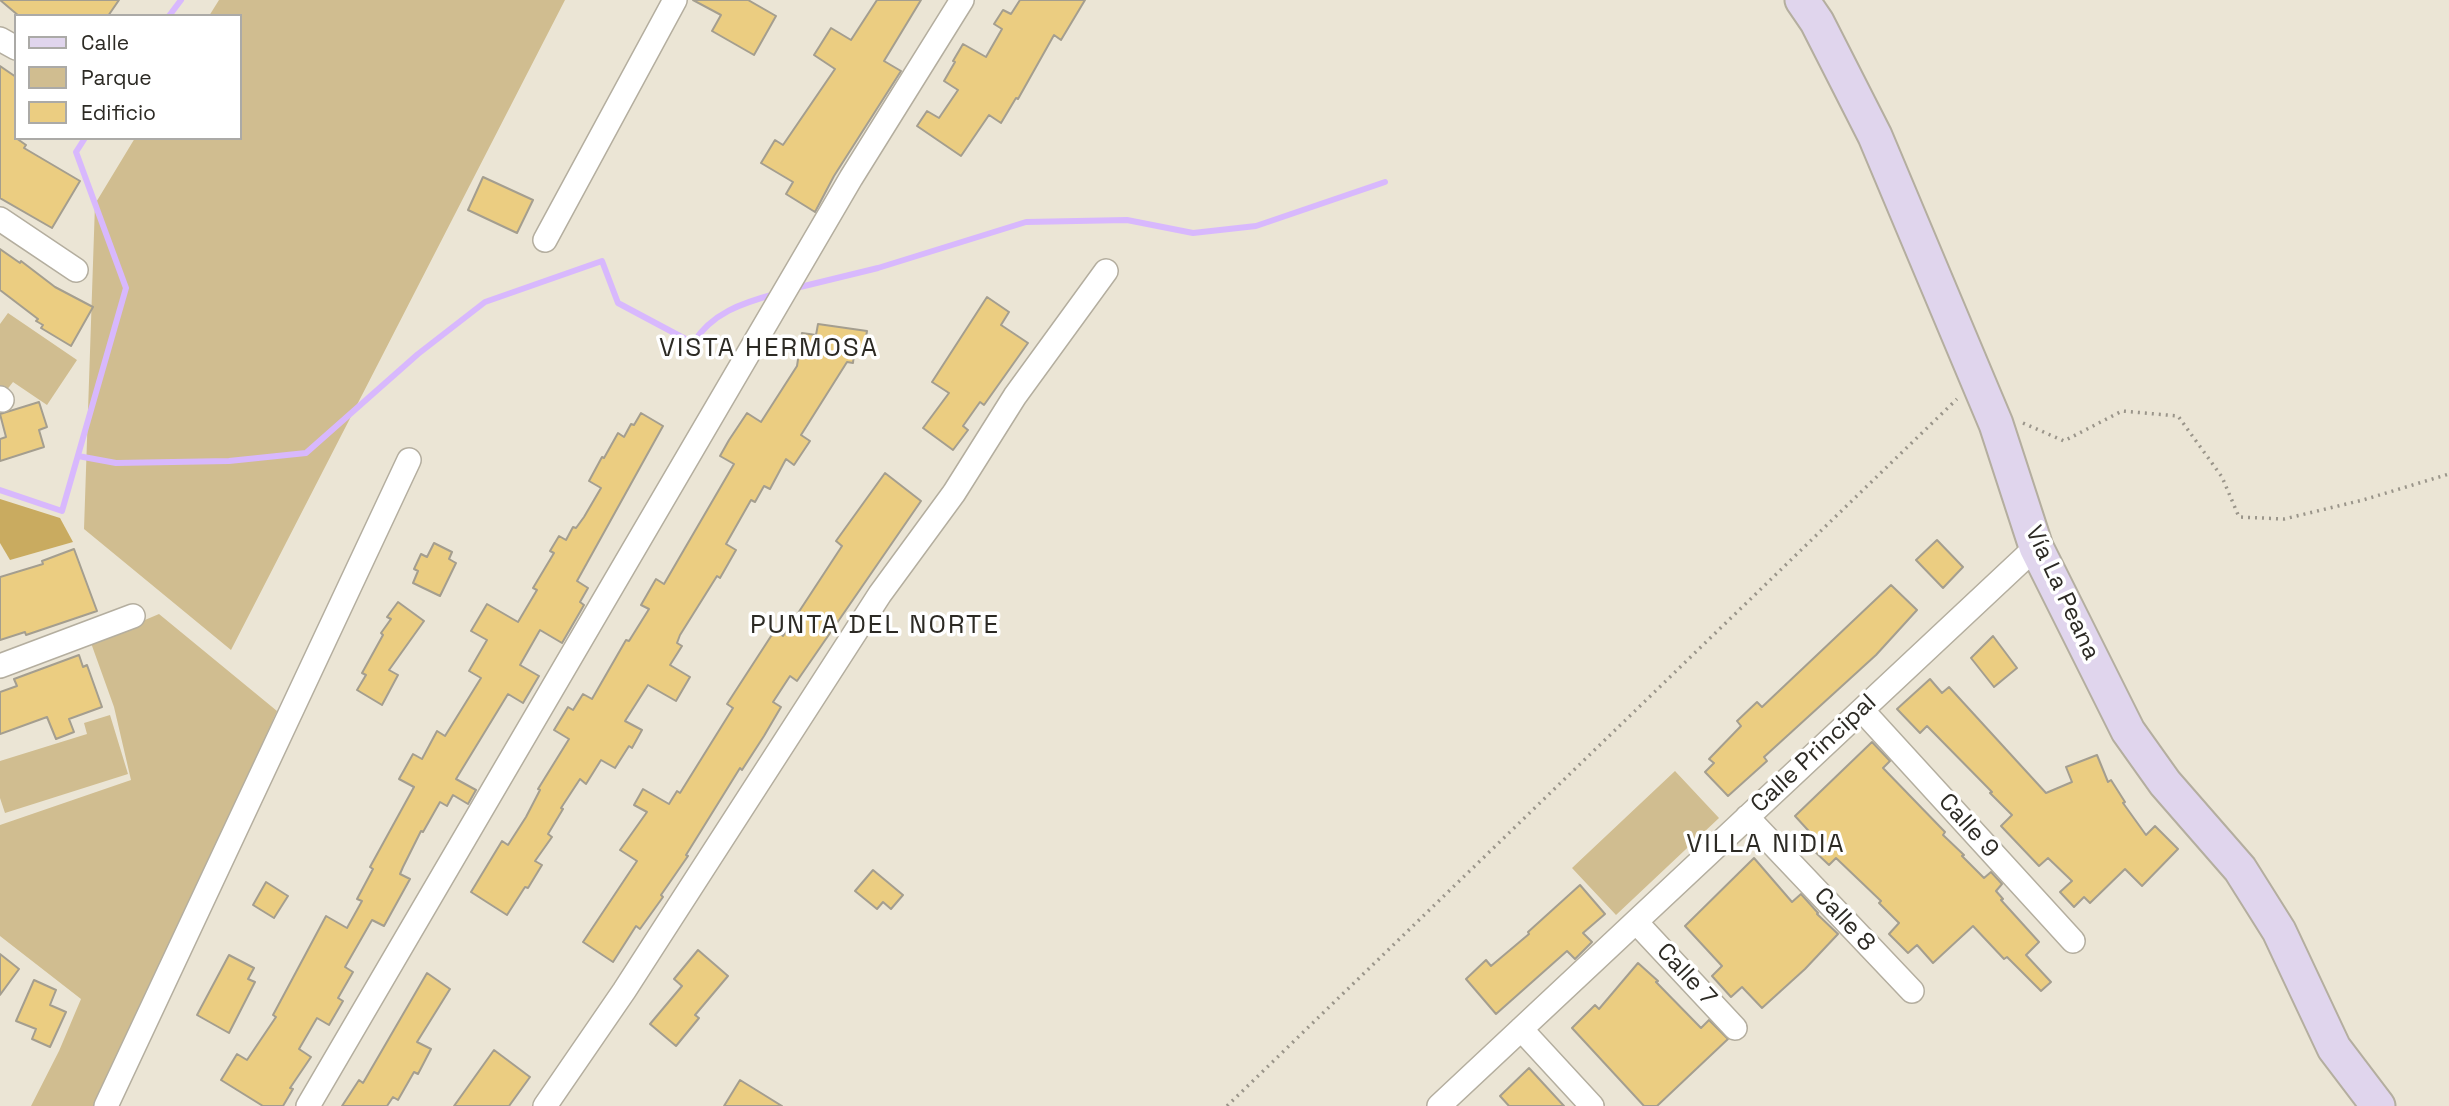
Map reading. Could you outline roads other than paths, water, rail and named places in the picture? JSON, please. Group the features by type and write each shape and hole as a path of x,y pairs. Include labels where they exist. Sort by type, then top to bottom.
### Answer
{"street":[{"path":"545,240 675,0"},
{"path":"308,1106 844,191 962,0"},
{"name":"Vía La Peana","path":"1802,0 1817,22 1875,136 1996,424 2036,547 2128,731 2165,783 2240,869 2279,931 2334,1048 2378,1106"},
{"path":"0,219 76,270"},
{"path":"545,1106 624,992 880,594 954,493 1015,396 1106,271"},
{"path":"106,1106 409,460"},
{"name":"Calle Principal","path":"1439,1106 2036,547"},
{"path":"0,666 133,616"},
{"name":"Calle 9","path":"1862,710 2073,941"},
{"name":"Calle 8","path":"1747,817 1912,992"},
{"name":"Calle 7","path":"1636,922 1735,1028"},
{"path":"1521,1029 1592,1106"}],"waterway":[{"path":"170,14 181,0"},
{"path":"0,490 62,511 126,288 76,152 84,140"},
{"path":"796,288 878,268 1026,222 1127,220 1193,233 1256,226 1385,182"},
{"path":"78,456 116,463 229,461 306,453 418,354 485,302 602,261 618,303 693,343 709,324 729,311 775,294"}],"district":[{"name":"VISTA HERMOSA","path":"769,349"},
{"name":"PUNTA DEL NORTE","path":"875,626"},
{"name":"VILLA NIDIA","path":"1766,845"}]}
